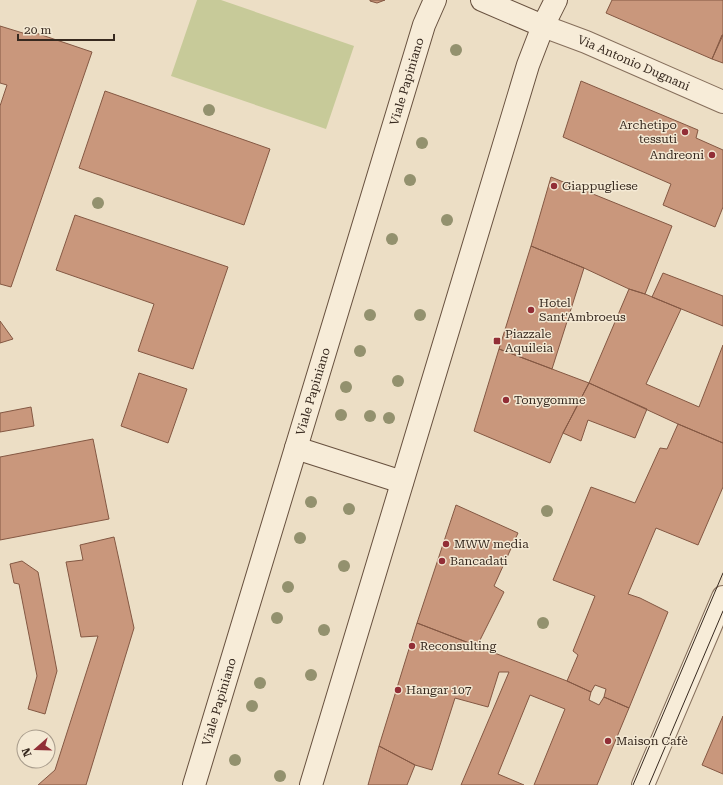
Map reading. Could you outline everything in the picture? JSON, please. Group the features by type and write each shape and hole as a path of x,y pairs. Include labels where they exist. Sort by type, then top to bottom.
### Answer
{"main road":[{"name":"Viale Papiniano","path":"194,785 424,25 435,0"},
{"path":"482,0 543,26"},
{"path":"310,785 528,65 543,26 556,0"},
{"name":"Via Antonio Dugnani","path":"543,26 586,42 723,102"},
{"path":"296,448 402,482"},
{"path":"643,785 723,597"}],"green space":[{"path":"197,0 221,0 354,46 326,129 171,76"}],"building":[{"path":"370,0 385,0 377,3"},
{"path":"612,0 723,0 723,35 712,59 606,13"},
{"path":"0,26 26,34 27,30 92,52 11,287 0,284 0,106 7,85 0,83"},
{"path":"723,35 723,63 712,59"},
{"path":"581,81 698,130 696,138 723,150 723,207 715,227 663,205 671,184 563,137"},
{"path":"105,91 270,149 244,225 79,168"},
{"path":"551,177 672,226 645,294 629,289 531,246"},
{"path":"75,215 228,267 193,369 138,351 154,304 56,270"},
{"path":"531,246 584,268 552,369 499,349"},
{"path":"663,273 723,296 723,326 652,297"},
{"path":"629,289 681,309 646,384 699,407 723,345 723,443 589,383"},
{"path":"0,321 13,339 0,343"},
{"path":"499,349 589,383 563,433 550,463 474,431"},
{"path":"139,373 187,389 168,443 121,426"},
{"path":"589,383 647,409 635,438 588,420 581,441 563,433"},
{"path":"31,407 34,426 0,432 0,413"},
{"path":"678,424 723,443 723,487 698,545 656,528 628,594 640,598 668,612 629,708 604,697 606,689 595,685 591,692 567,681 578,655 573,651 595,596 553,580 591,487 635,503 660,448 667,449"},
{"path":"93,439 109,519 0,540 0,457"},
{"path":"456,505 518,533 494,586 504,592 477,646 417,623"},
{"path":"114,537 134,628 86,785 38,785 56,769 98,636 81,637 66,562 83,560 80,545"},
{"path":"22,561 38,572 57,671 45,714 28,709 37,676 19,584 14,583 10,564"},
{"path":"417,623 567,681 591,692 589,700 599,705 604,697 629,708 597,785 534,785 565,709 530,695 498,774 524,785 461,785 509,672 499,672 488,707 455,698 432,770 415,765 379,746"},
{"path":"723,716 723,774 702,765"},
{"path":"379,746 415,765 407,785 368,785"}],"tram line":[{"path":"633,785 723,573"},
{"path":"649,785 723,611"}],"place":[{"name":"Archetipo tessuti","path":"685,132"},
{"name":"Andreoni","path":"712,155"},
{"name":"Giappugliese","path":"554,186"},
{"name":"Hotel Sant'Ambroeus","path":"531,310"},
{"name":"Piazzale Aquileia","path":"497,341"},
{"name":"Tonygomme","path":"506,400"},
{"name":"MWW media","path":"446,544"},
{"name":"Bancadati","path":"442,561"},
{"name":"Reconsulting","path":"412,646"},
{"name":"Hangar 107","path":"398,690"},
{"name":"Maison Cafè","path":"608,741"}]}
